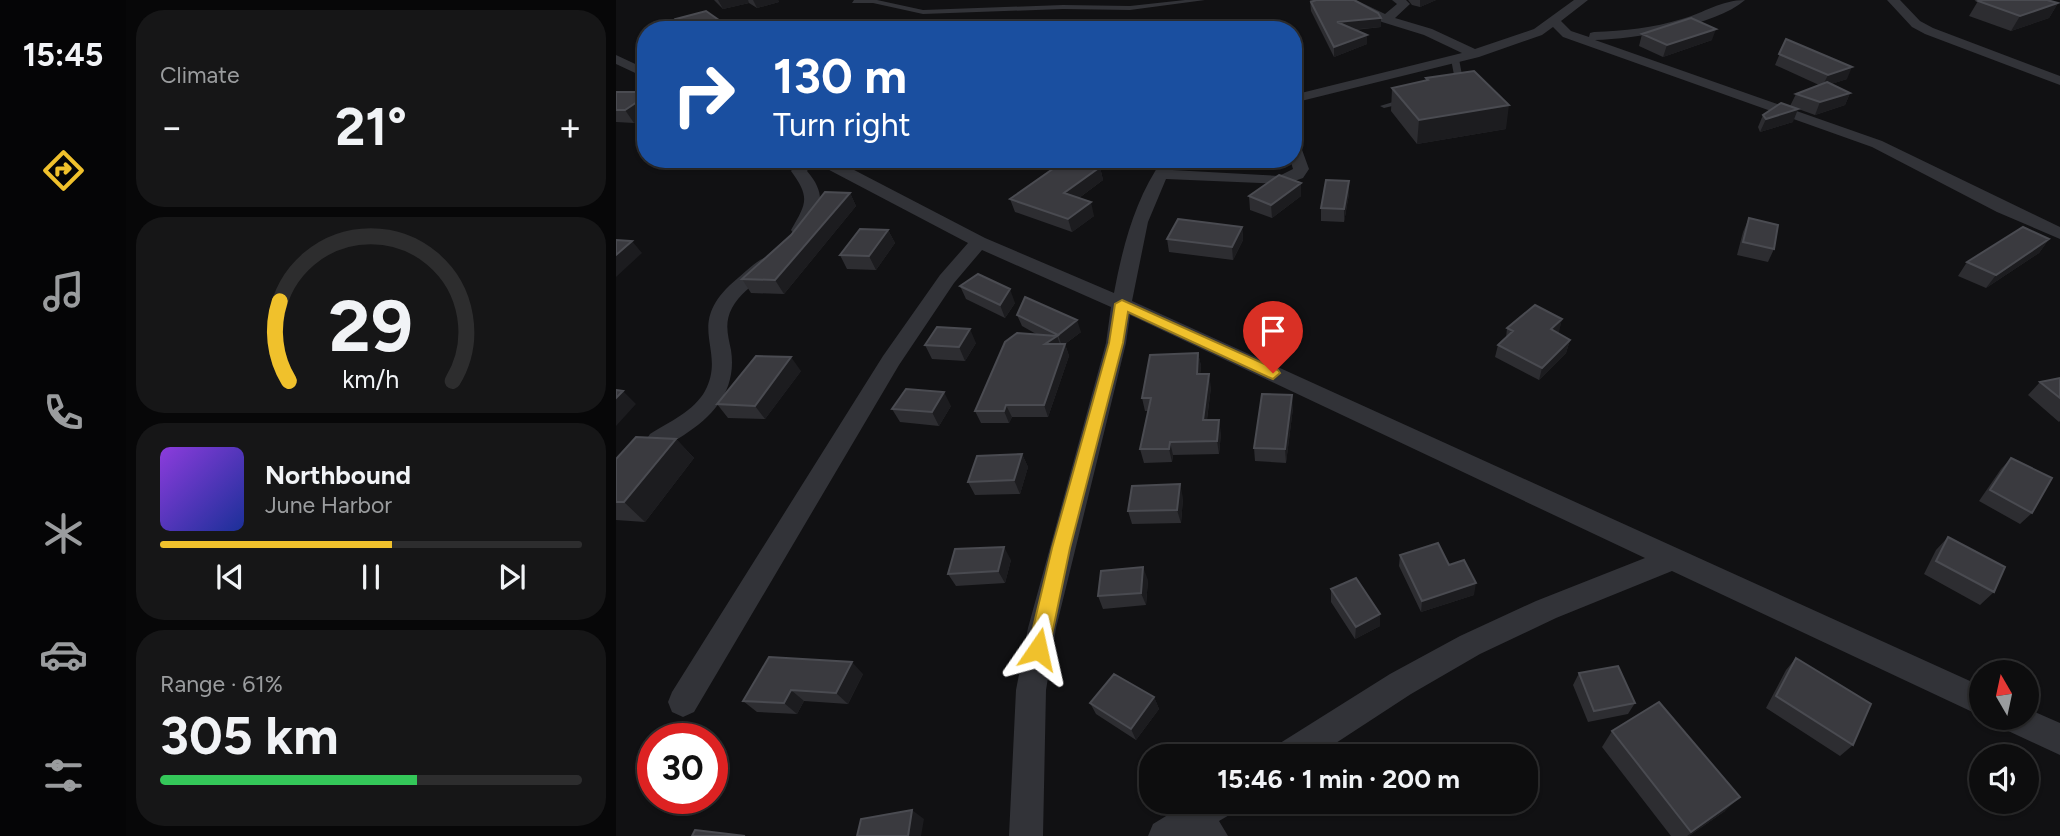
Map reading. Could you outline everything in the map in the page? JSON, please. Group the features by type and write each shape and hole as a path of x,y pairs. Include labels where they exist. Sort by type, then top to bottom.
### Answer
{"street":[{"path":"1347,0 1386,19 1428,32 1474,54"},
{"path":"1386,19 1404,4 1398,0"},
{"path":"1302,97 1474,54 1538,32 1556,22 1582,0"},
{"path":"1600,44 1687,22 1739,0"},
{"path":"1893,0 1916,24 2060,81"},
{"path":"1556,22 1567,34 1877,145 2060,234"},
{"path":"1538,32 1628,35"},
{"path":"616,60 637,70"},
{"path":"658,440 708,407 720,383 721,355 716,329 723,306 737,288 798,234 815,205 813,186 799,171 801,168"},
{"path":"837,168 979,242 1122,304 1969,695"},
{"path":"1026,836 1031,690 1042,628 1116,343 1141,220 1166,168"},
{"path":"1174,168 1280,181 1297,174 1301,168"},
{"path":"683,702 891,361 947,279 979,242"},
{"path":"1306,744 1388,690 1471,645 1564,602 1676,558"},
{"path":"2039,729 2060,738"},
{"path":"1165,836 1208,819"}],"lane":[{"path":"854,2 873,1 909,11 936,12 1142,7 1202,0"},
{"path":"1455,59 1458,75 1467,85 1464,90 1456,91"},
{"path":"1384,106 1421,97"}],"building":[{"path":"1354,0 1378,13 1381,18 1337,22 1367,35 1334,47 1311,2"},
{"path":"2047,0 2058,3 2020,16 1978,1"},
{"path":"706,11 720,21 679,21 676,19"},
{"path":"1691,18 1716,29 1667,45 1642,34"},
{"path":"1786,39 1852,67 1828,75 1779,54"},
{"path":"1474,71 1509,105 1419,120 1392,88 1428,80 1426,78"},
{"path":"1827,82 1850,93 1820,102 1796,94"},
{"path":"616,92 637,92 637,102 625,110 616,110"},
{"path":"1781,103 1798,109 1766,119 1763,115"},
{"path":"1054,168 1099,168 1064,193 1091,202 1068,219 1010,199"},
{"path":"1279,175 1301,183 1271,205 1249,196"},
{"path":"1326,180 1349,181 1344,209 1321,208"},
{"path":"825,192 850,193 775,280 742,279 791,235"},
{"path":"1749,218 1778,225 1774,249 1743,242"},
{"path":"1178,219 1242,227 1232,247 1167,239"},
{"path":"2023,227 2049,239 1996,275 1967,262"},
{"path":"860,229 888,230 869,256 840,255"},
{"path":"616,240 632,241 616,255"},
{"path":"978,274 1010,289 1000,305 960,286"},
{"path":"1025,297 1077,320 1058,335 1017,315"},
{"path":"1535,305 1562,319 1551,329 1570,340 1542,368 1498,345 1513,331 1507,328"},
{"path":"937,327 970,329 959,347 925,345"},
{"path":"1017,333 1057,336 1045,344 1065,344 1044,405 1006,405 1004,411 975,411 1005,342"},
{"path":"1198,353 1197,374 1209,374 1203,420 1219,420 1217,441 1170,442 1169,449 1140,449 1151,398 1142,398 1150,355"},
{"path":"756,356 791,357 755,406 717,404"},
{"path":"2060,378 2060,398 2040,382"},
{"path":"906,389 944,392 932,412 892,409"},
{"path":"1262,394 1292,395 1285,449 1254,448"},
{"path":"636,437 676,439 624,502 616,502 616,459"},
{"path":"1022,454 1014,480 968,482 977,456"},
{"path":"2011,458 2052,478 2032,513 1990,490"},
{"path":"1180,484 1177,510 1128,511 1132,486"},
{"path":"1948,537 2005,567 1994,592 1936,561"},
{"path":"1438,543 1449,565 1464,560 1476,583 1422,601 1400,555"},
{"path":"1004,547 998,571 948,574 955,549"},
{"path":"1143,567 1141,593 1098,596 1101,571"},
{"path":"1356,578 1380,614 1356,627 1331,589"},
{"path":"769,657 852,662 836,693 791,690 784,703 743,701"},
{"path":"1796,658 1871,704 1853,745 1776,696"},
{"path":"1618,666 1635,703 1594,711 1579,673"},
{"path":"1114,674 1154,697 1131,729 1090,703"},
{"path":"1659,702 1740,797 1691,832 1612,731"},
{"path":"912,810 908,836 857,836 861,819"},
{"path":"695,830 745,836 692,836"}],"route":[{"path":"1038,649 1061,548 1116,343 1122,304 1273,373"}]}
